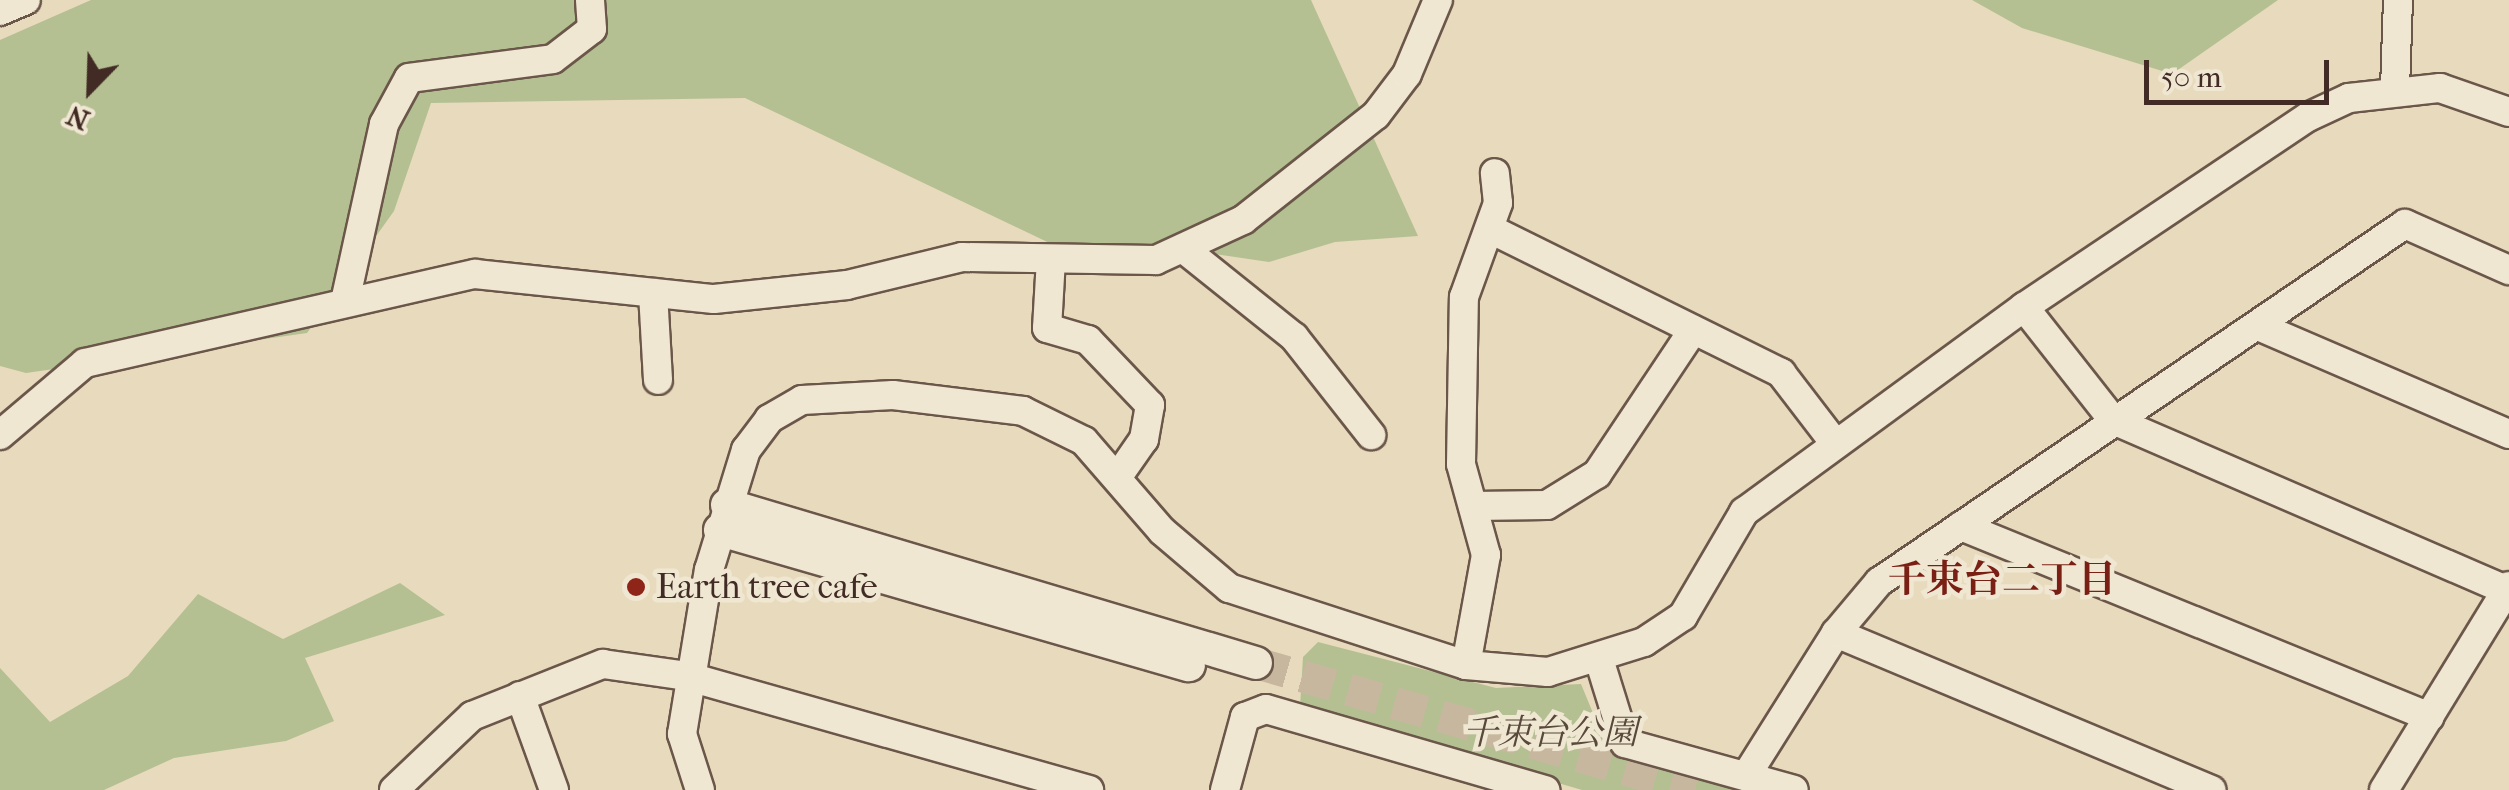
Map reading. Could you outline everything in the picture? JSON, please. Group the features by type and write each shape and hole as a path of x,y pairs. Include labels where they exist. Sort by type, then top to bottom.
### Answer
{"street":[{"path":"0,11 26,0"},
{"path":"346,296 384,124 408,78 554,59 592,30 590,0"},
{"path":"0,435 84,364 346,296 474,274 538,274 652,293 760,296 962,257 1138,263 1184,249 1242,220 1376,115 1407,74 1438,0"},
{"path":"2395,90 2398,0"},
{"path":"700,790 682,734 686,676 723,518 746,450 770,419 839,392 998,402 1084,441 1119,475 1162,531 1229,588 1466,665 1548,672 1599,659 1682,616 1744,512 1834,442 2024,306 2308,117 2395,90 2440,88 2509,112"},
{"path":"1466,665 1486,575 1461,464 1464,297 1490,229 1495,173"},
{"path":"1746,776 1836,632 1878,582 2405,224 2509,270"},
{"path":"1490,229 1781,373 1834,442"},
{"path":"1184,249 1294,337 1370,435"},
{"path":"1051,259 1047,328 1088,340 1150,405 1144,438 1119,475"},
{"path":"652,293 658,380"},
{"path":"2024,306 2113,420 2508,589 2384,790"},
{"path":"2258,326 2509,434"},
{"path":"1473,506 1548,505 1597,474 1692,330"},
{"path":"723,518 1254,672"},
{"path":"1962,526 2430,717"},
{"path":"1836,632 2212,790"},
{"path":"1599,659 1625,742 1794,790"},
{"path":"394,790 472,716 603,664 686,676 1088,790"},
{"path":"520,696 554,790"},
{"path":"1225,790 1245,717 1266,709 1545,790"}],"green space":[{"path":"91,0 1311,0 1418,236 1335,242 1269,262 1208,253 1083,259 745,98 431,103 394,211 307,333 26,373 0,366 0,40"},
{"path":"1972,0 2278,0 2172,74 2022,28"},
{"path":"400,583 445,615 305,658 334,721 286,741 174,758 104,790 0,790 0,668 50,722 128,676 198,594 283,639"},
{"name":"千束台公園","path":"1318,642 1496,688 1581,684 1609,752 1742,790 1582,790 1300,707 1303,657"}],"tunnel":[{"path":"1256,663 1695,790"}],"place":[{"name":"Earth tree cafe","path":"636,587"}],"district":[{"name":"千束台二丁目","path":"2002,580"}]}
